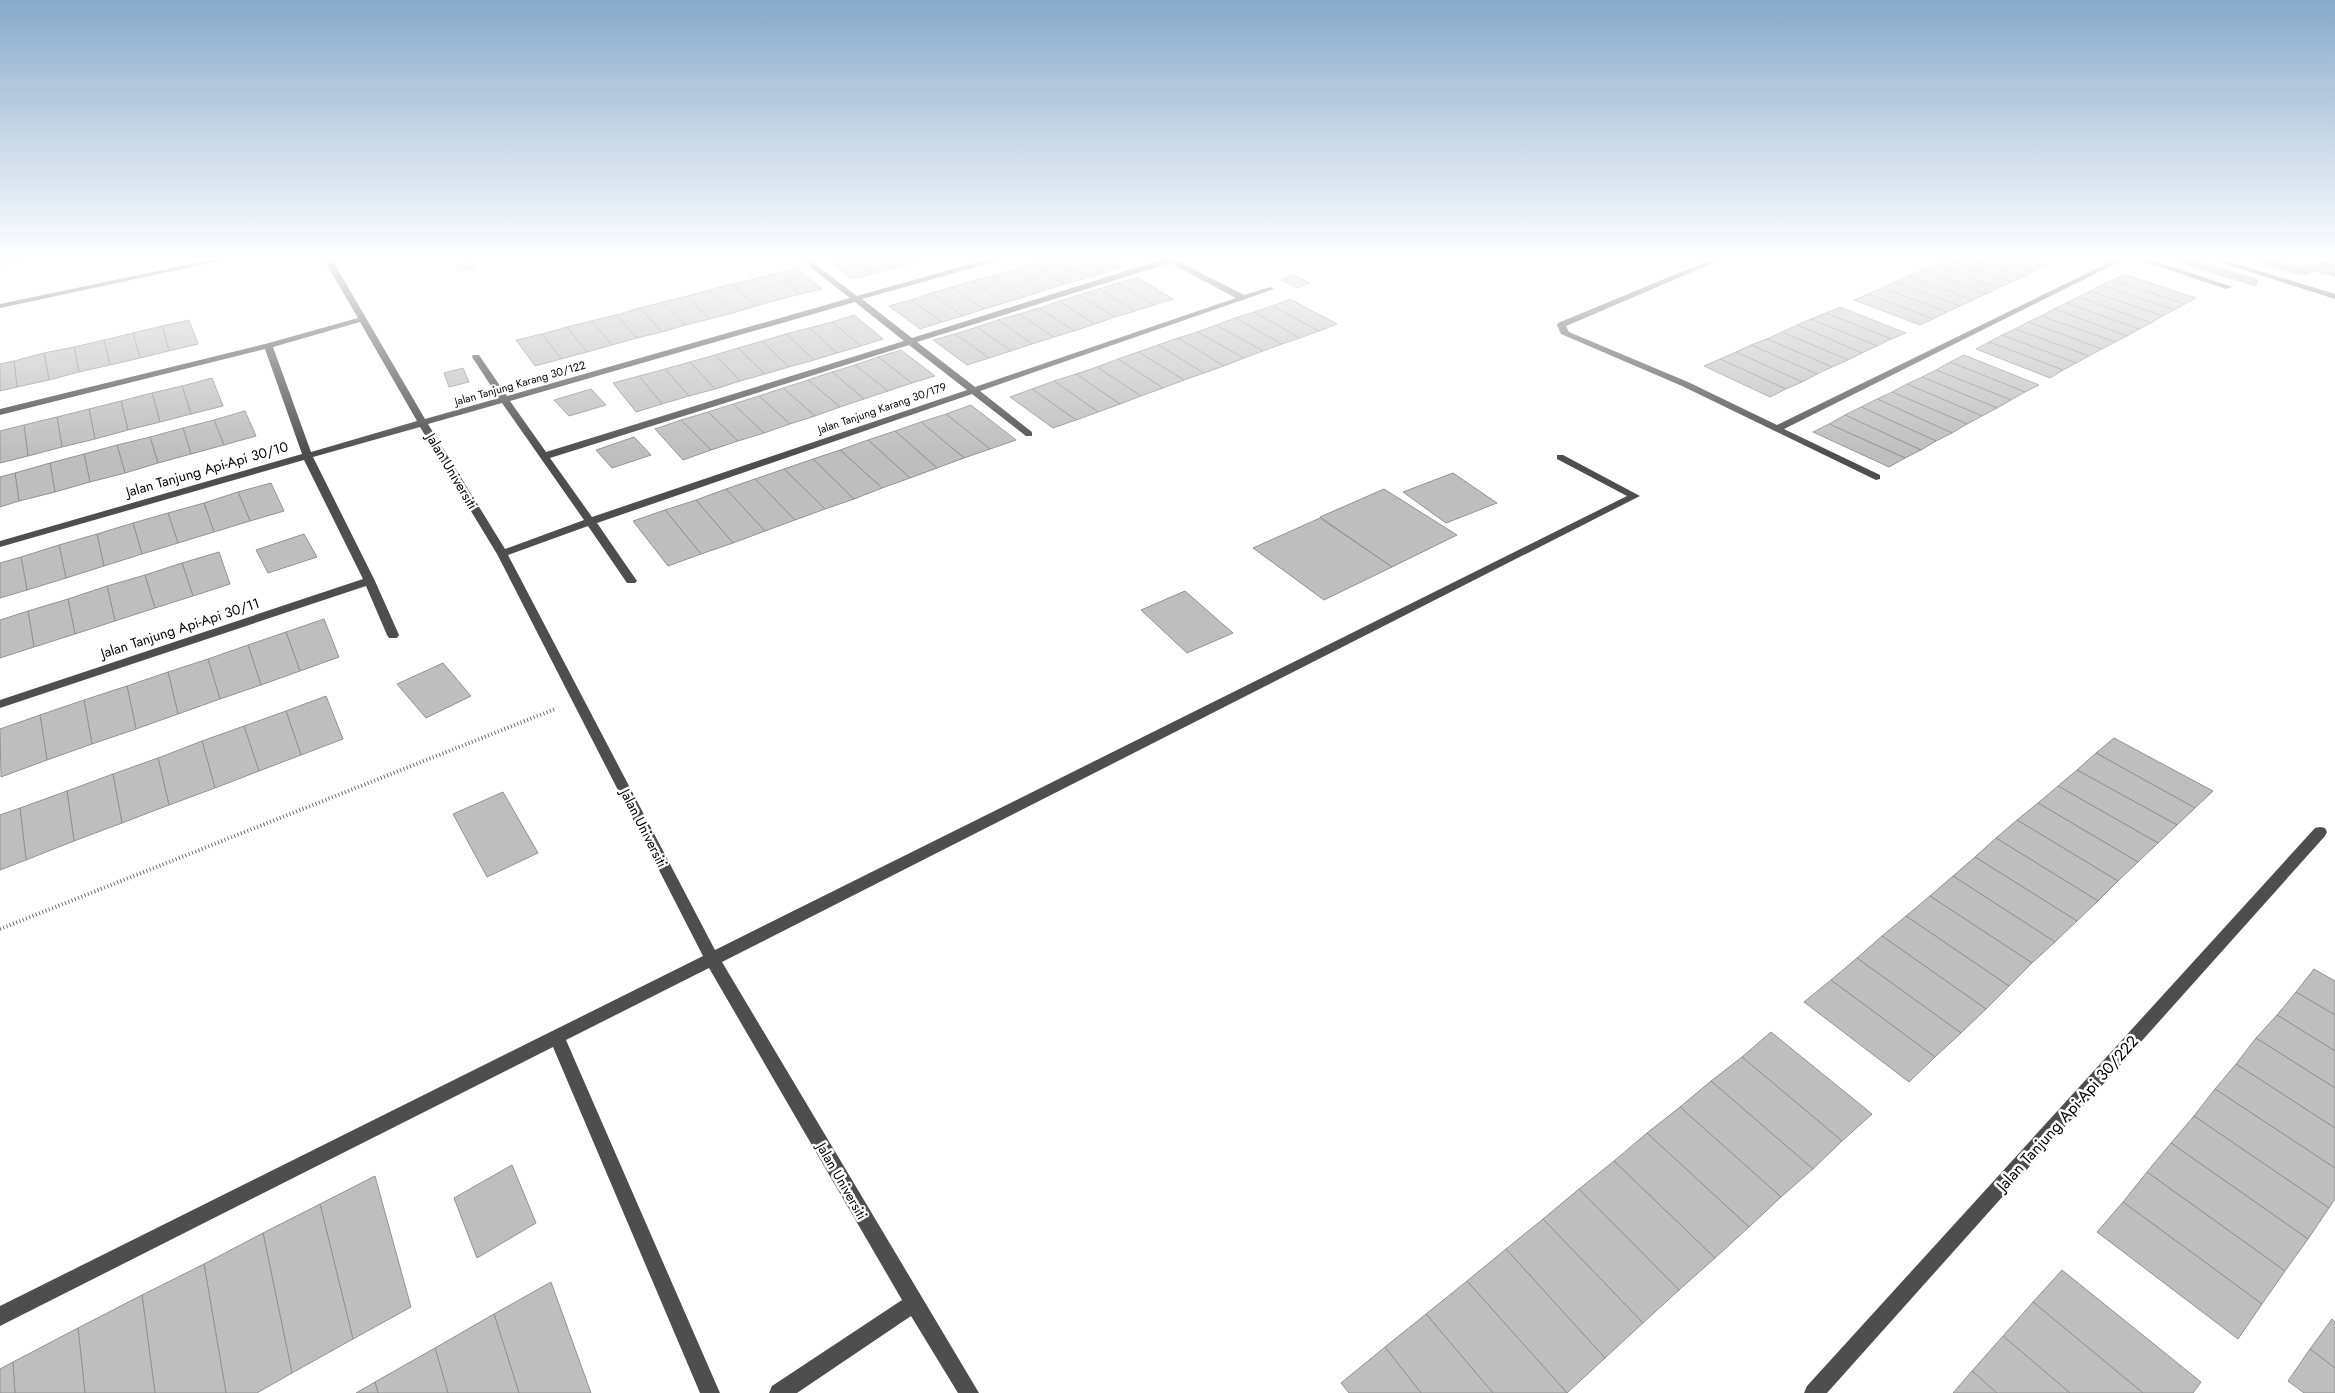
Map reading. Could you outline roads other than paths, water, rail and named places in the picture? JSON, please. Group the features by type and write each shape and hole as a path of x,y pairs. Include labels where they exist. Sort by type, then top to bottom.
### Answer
{"street":[{"path":"0,412 268,346 349,323"},
{"name":"Jalan Universiti","path":"365,323 502,554 712,959 969,1393"},
{"name":"Jalan Tanjung Karang 30/122","path":"423,423 772,323"},
{"path":"888,323 1029,434"},
{"path":"545,456 964,323"},
{"name":"Jalan Tanjung Karang 30/179","path":"502,554 591,521 1170,323"},
{"path":"1566,323 1561,325 1565,334 1575,340 1685,384 1876,477"},
{"path":"1776,429 1991,323"},
{"path":"268,346 307,455 369,581 392,635"},
{"path":"476,357 631,581"},
{"name":"Jalan Tanjung Api-Api 30/10","path":"0,544 423,423"},
{"path":"0,1316 1635,496 1560,458"},
{"name":"Jalan Tanjung Api-Api 30/11","path":"0,704 369,581"},
{"name":"Jalan Tanjung Api-Api 30/222","path":"1814,1393 2320,832"},
{"path":"557,1037 710,1393"},
{"path":"780,1393 914,1303"}]}
